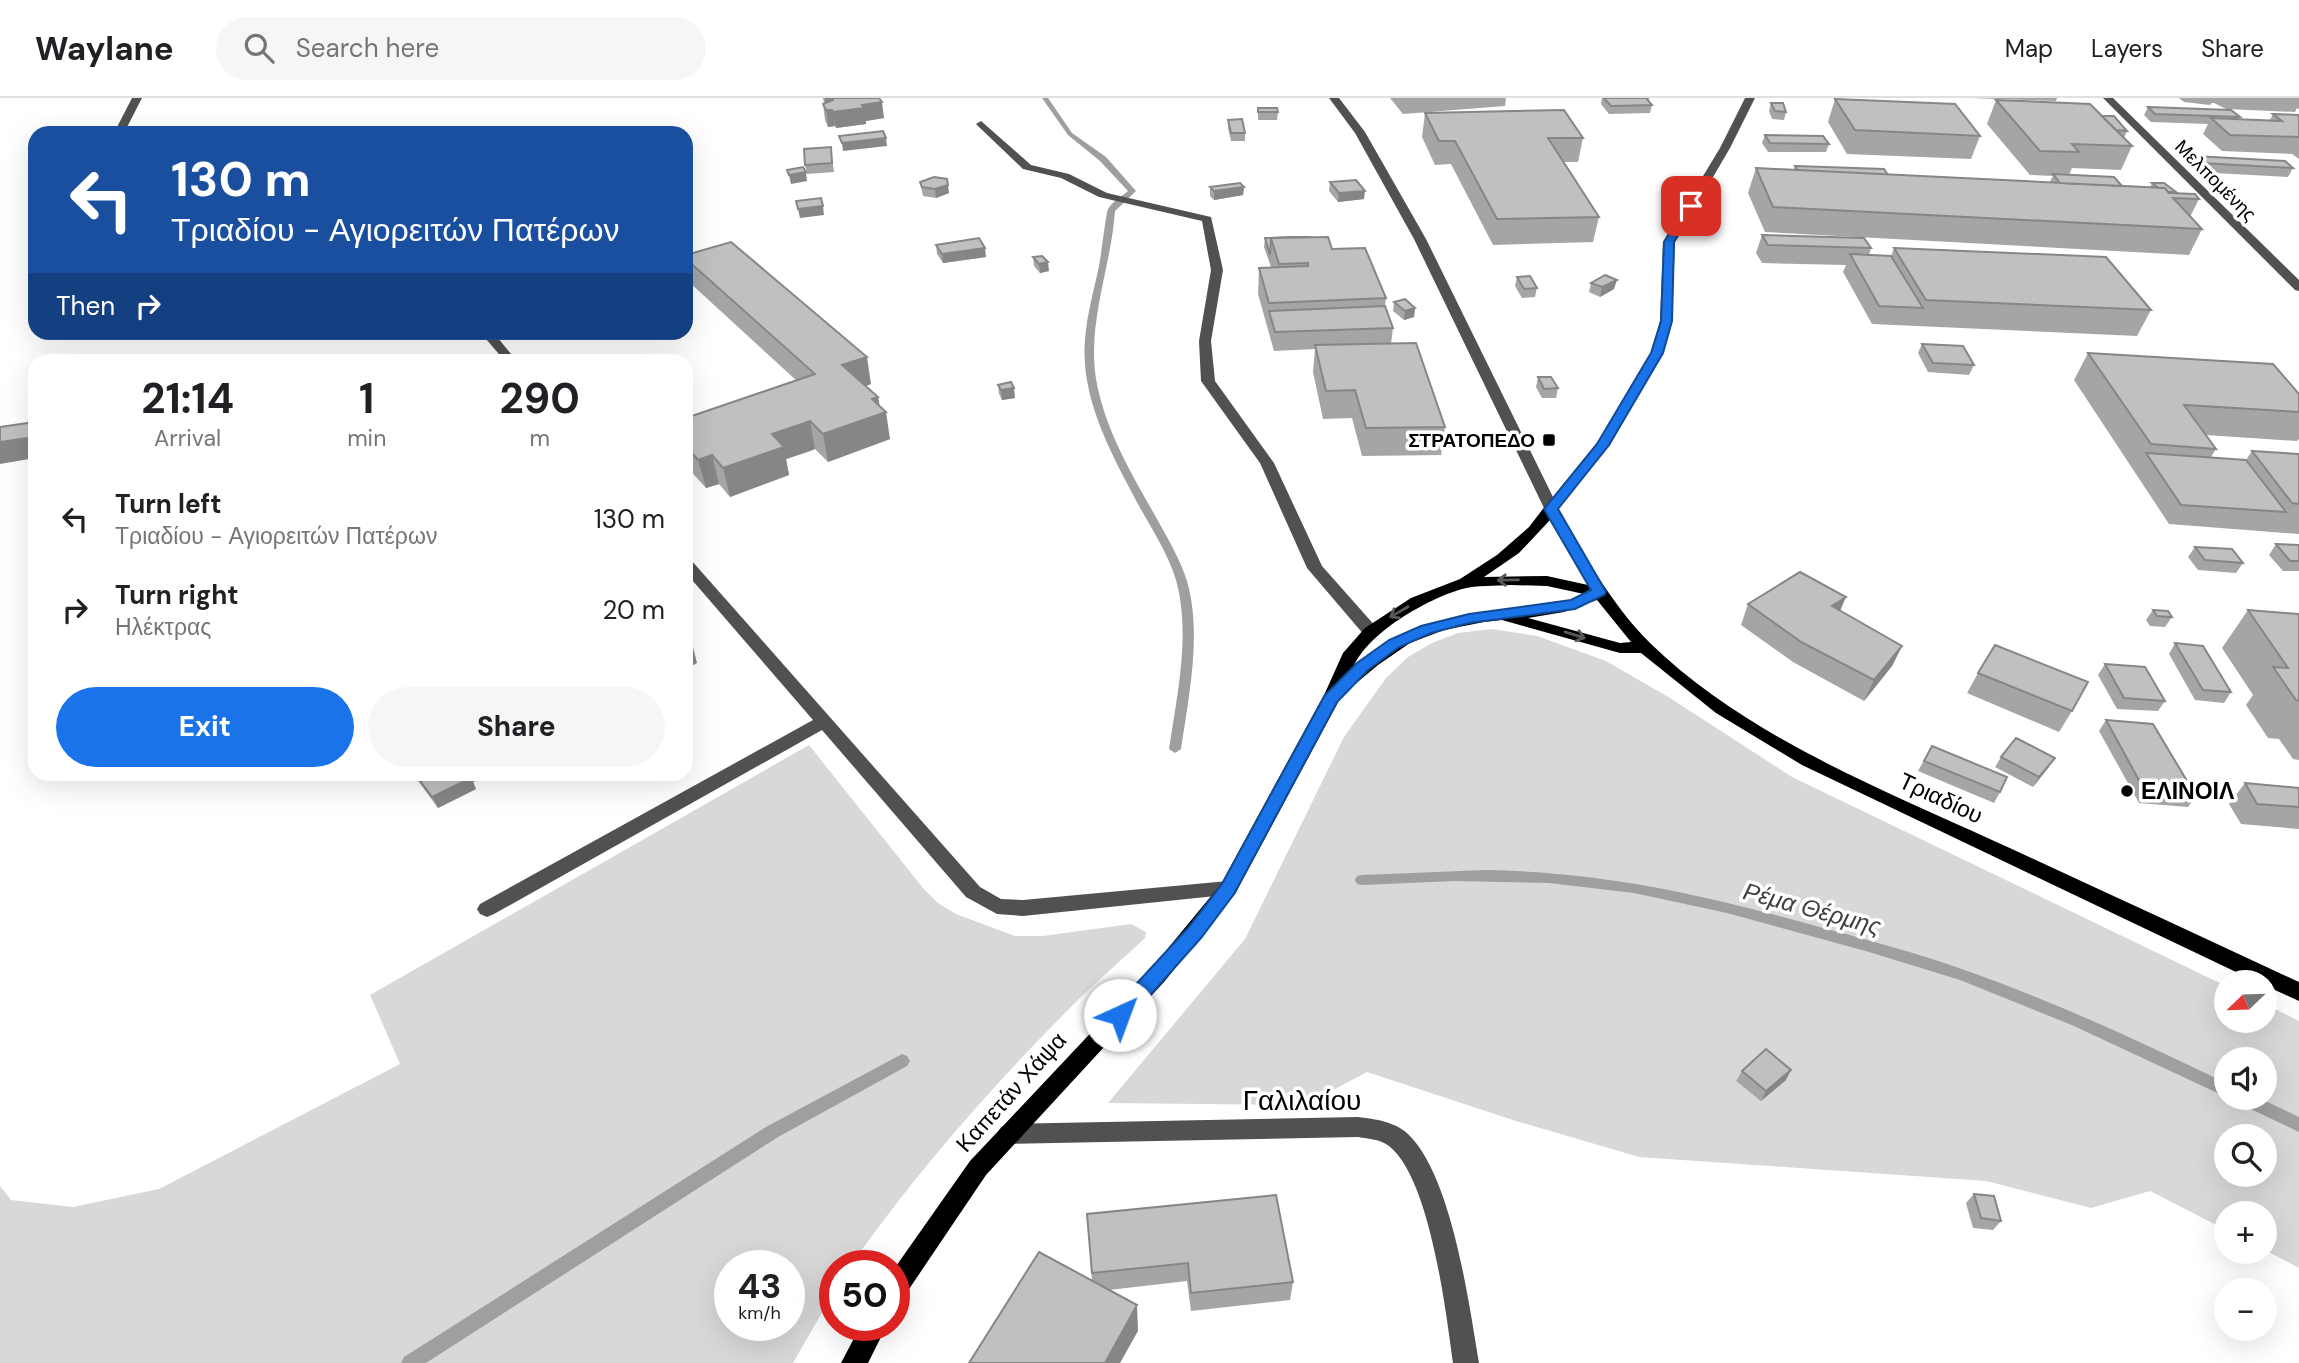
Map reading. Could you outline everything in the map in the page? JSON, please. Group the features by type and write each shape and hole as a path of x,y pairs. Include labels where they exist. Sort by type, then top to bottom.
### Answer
{"main road":[{"path":"1460,584 1508,554 1543,522 1551,509"},
{"name":"Τριαδίου","path":"1551,509 1599,592 1645,647 1686,681 1741,719 1843,779 2299,992"},
{"name":"Καπετάν Χάψα","path":"910,1267 978,1168 1164,967 1228,889 1335,693 1349,657 1371,632 1385,620 1417,602 1460,584 1557,582 1599,592"},
{"name":"Καπετάν Χάψα","path":"1335,693 1363,667 1404,638 1442,624 1575,604 1599,592"},
{"path":"1485,617 1536,624 1620,648 1645,647"},
{"path":"854,1363 866,1341"}],"street":[{"path":"123,126 137,98"},
{"path":"1334,98 1360,132 1420,239 1551,509 1602,445 1657,353 1666,321 1669,242 1725,148 1750,98"},
{"name":"Μελπομένης","path":"2108,98 2299,288"},
{"path":"981,124 1027,167 1065,176 1103,195 1208,219 1217,270 1205,341 1208,381 1267,463 1315,568 1371,632"},
{"path":"493,340 505,354"},
{"path":"693,571 973,892 997,906 1023,908 1228,889"},
{"path":"487,909 824,721"},
{"name":"Γαλιλαίου","path":"1009,1134 1358,1127 1376,1129 1392,1135 1402,1143 1414,1161 1438,1221 1449,1265 1466,1363"}],"shaded area":[{"path":"1492,629 1537,636 1606,661 1670,698 1792,777 2214,980 2214,1033 2277,1033 2277,1010 2299,1021 2299,1268 2277,1256 2277,1201 2214,1201 2214,1224 2150,1191 2091,1208 1986,1181 1639,1157 1516,1121 1367,1072 1305,1105 1108,1103 1245,939 1344,737 1386,678 1408,657 1432,643 1458,633"},
{"path":"809,745 923,888 938,903 956,914 1015,936 1043,936 1131,924 1146,932 1145,938 1085,993 992,1090 933,1158 862,1250 819,1250 819,1318 793,1363 0,1363 0,1186 11,1200 73,1207 159,1189 400,1064 370,995"}],"building":[{"path":"833,98 879,98 882,102 862,105 864,108 833,112 826,110 823,104"},
{"path":"1604,98 1646,98 1652,105 1611,106"},
{"path":"1835,99 1955,104 1980,136 1855,130"},
{"path":"1996,100 2090,104 2132,146 2072,144 2079,152 2040,151"},
{"path":"1771,103 1783,103 1786,112 1775,111"},
{"path":"2148,107 2231,110 2240,117 2155,114"},
{"path":"1258,108 1277,108 1278,112 1258,112"},
{"path":"1564,110 1583,138 1548,138 1599,217 1497,219 1455,141 1439,141 1425,113"},
{"path":"2273,114 2299,115 2299,137 2230,135 2211,118 2282,121"},
{"path":"2102,116 2114,116 2127,131 2116,130"},
{"path":"1242,119 1245,133 1231,133 1228,120"},
{"path":"883,131 886,138 842,143 839,136"},
{"path":"1765,135 1823,136 1829,144 1770,143"},
{"path":"831,147 832,163 805,165 804,149"},
{"path":"2194,156 2285,161 2293,168 2201,163"},
{"path":"1795,166 1884,169 1888,175 1798,171"},
{"path":"803,167 806,172 789,175 787,170"},
{"path":"1756,168 2165,188 2169,193 2195,194 2199,199 2173,198 2202,229 1773,207"},
{"path":"2053,174 2114,177 2122,186 2060,183"},
{"path":"934,177 947,179 948,185 935,189 922,187 920,182"},
{"path":"1356,180 1365,191 1339,193 1330,182"},
{"path":"1240,183 1244,187 1214,191 1210,187"},
{"path":"2152,183 2164,183 2176,192 2168,192"},
{"path":"821,198 823,206 798,209 796,201"},
{"path":"1762,235 1864,238 1871,248 1768,245"},
{"path":"1311,237 1271,238 1270,255 1265,238"},
{"path":"1328,237 1332,249 1365,248 1386,298 1269,303 1259,268 1308,266 1308,263 1279,264 1271,238"},
{"path":"979,238 985,248 942,254 936,245"},
{"path":"731,242 867,357 842,365 878,397 872,399 886,412 823,434 810,421 772,434 784,447 723,468 712,455 698,460 693,454 693,416 815,374 693,265 693,253"},
{"path":"1894,248 2106,257 2151,310 1926,300"},
{"path":"1850,254 1891,256 1923,308 1879,306"},
{"path":"1042,256 1048,262 1039,264 1033,257"},
{"path":"1605,275 1617,280 1602,287 1591,283"},
{"path":"1530,276 1537,288 1524,289 1517,277"},
{"path":"1405,299 1415,308 1405,311 1394,302"},
{"path":"1385,306 1393,328 1275,332 1269,311"},
{"path":"1416,343 1445,427 1366,428 1355,390 1326,391 1315,345"},
{"path":"1922,344 1963,346 1974,365 1933,363"},
{"path":"2088,353 2273,364 2299,394 2299,412 2184,405 2216,449 2151,444"},
{"path":"1538,377 1551,377 1558,388 1544,389"},
{"path":"1011,382 1014,388 1001,390 998,385"},
{"path":"28,423 28,438 0,442 0,427"},
{"path":"2252,451 2299,454 2299,504 2292,503"},
{"path":"2146,453 2246,460 2286,512 2181,505"},
{"path":"2276,544 2299,545 2299,561 2290,561"},
{"path":"2195,547 2232,549 2243,563 2205,560"},
{"path":"1800,572 1846,597 1832,606 1902,646 1874,680 1801,642 1748,604"},
{"path":"2153,610 2168,611 2172,617 2157,616"},
{"path":"2248,610 2299,614 2299,701 2273,667 2288,668"},
{"path":"2175,643 2203,646 2231,692 2203,690"},
{"path":"1995,645 2088,682 2072,711 1978,673"},
{"path":"2105,664 2145,667 2165,701 2124,698"},
{"path":"2106,720 2153,724 2196,796 2146,793"},
{"path":"2016,738 2055,758 2039,777 2001,757"},
{"path":"1932,746 2007,777 2000,792 1924,761"},
{"path":"420,781 465,781 432,797"},
{"path":"2245,783 2299,788 2299,807 2257,804"},
{"path":"1766,1049 1791,1070 1766,1091 1742,1071"},
{"path":"1974,1194 1994,1196 2001,1221 1981,1218"},
{"path":"1276,1195 1293,1282 1191,1293 1188,1263 1092,1273 1087,1214"},
{"path":"1039,1252 1137,1305 1105,1363 969,1363"}],"waterway":[{"path":"1045,98 1070,134 1103,159 1132,191 1111,210 1106,254 1092,319 1089,364 1093,388 1110,439 1168,548 1181,580 1185,598 1187,641 1175,749"},
{"name":"Ρέμα Θέρμης","path":"1362,880 1455,876 1579,880 1634,888 1727,908 1869,946 1965,976 2079,1021 2214,1084"},
{"path":"410,1363 772,1132 902,1061"},
{"name":"Ρέμα Θέρμης","path":"2268,1110 2299,1125"}],"place":[{"name":"ΣΤΡΑΤΟΠΕΔΟ","path":"1549,440"},
{"name":"ΕΛΙΝΟΙΛ","path":"2127,791"}],"route":[{"path":"1120,1015 1194,933 1228,889 1320,717 1335,693 1363,667 1394,643 1426,629 1469,619 1575,604 1599,592 1551,509 1602,445 1626,409 1657,353 1666,321 1669,242 1691,206"}]}
